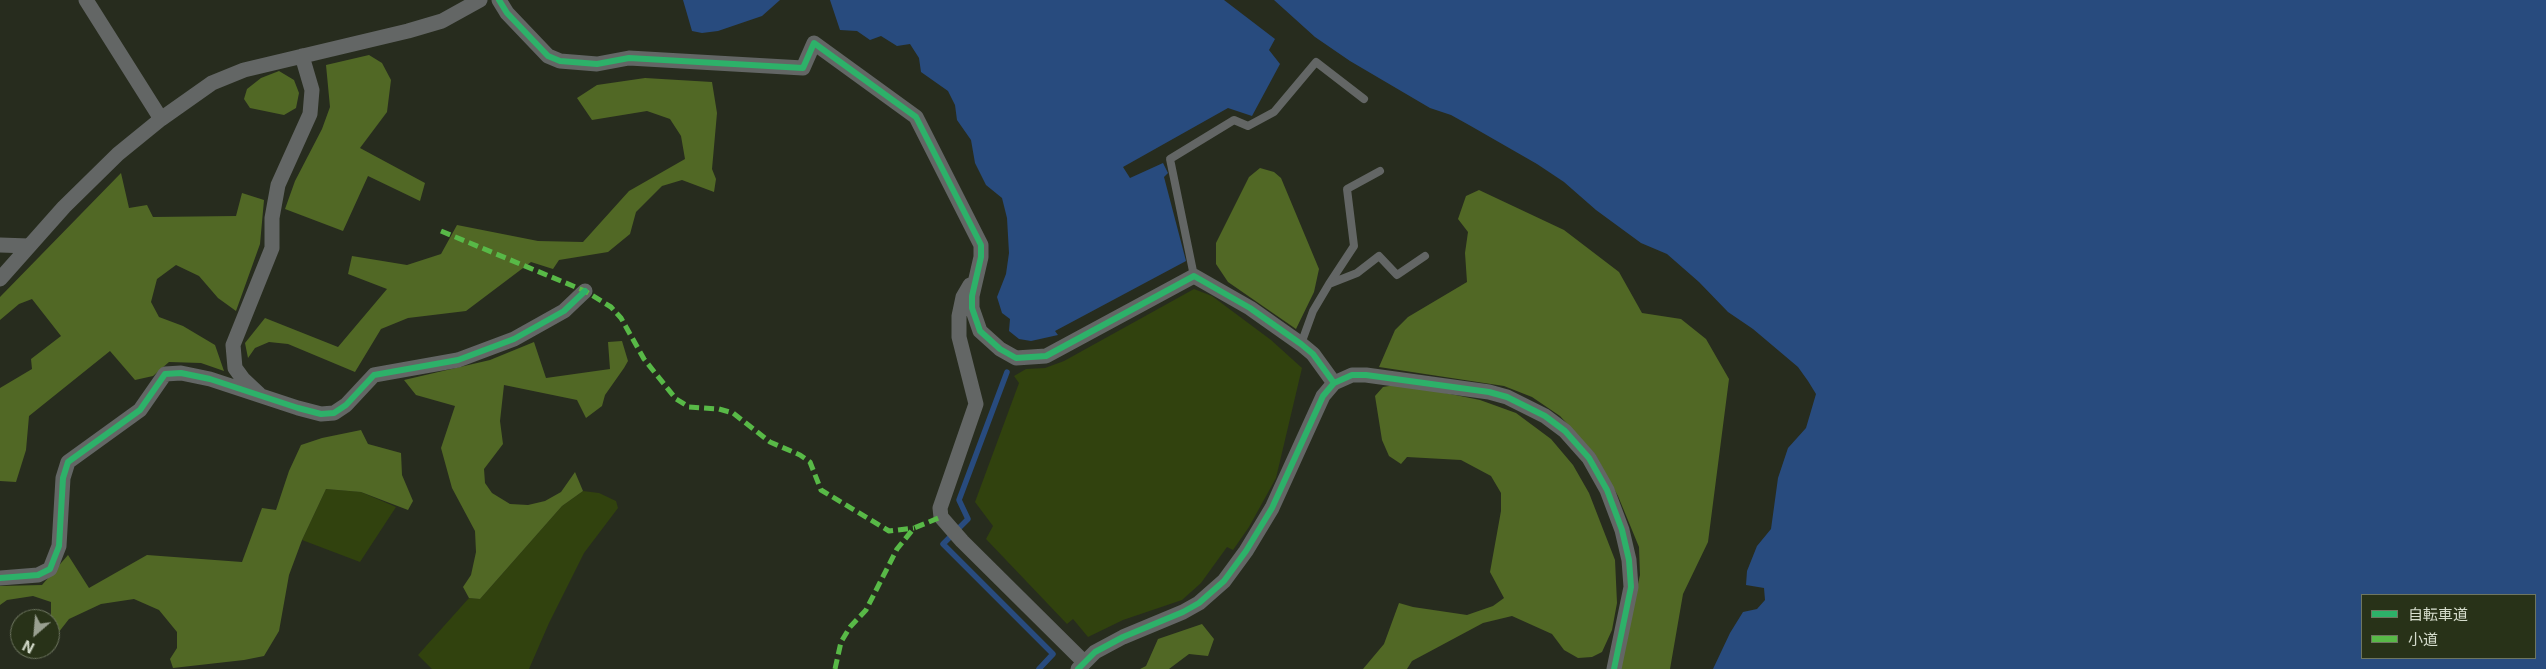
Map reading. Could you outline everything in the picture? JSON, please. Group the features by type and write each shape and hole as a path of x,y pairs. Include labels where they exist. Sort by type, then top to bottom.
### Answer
{"street":[{"path":"86,0 161,119"},
{"path":"0,279 29,246 118,154 161,119 212,83 244,70 408,31 442,20 480,0"},
{"path":"499,0 507,13 548,56 560,61 598,64 629,58 803,68 814,43 916,117 981,245 981,257 975,277 972,308 980,331 1000,349 1016,358 1046,356 1194,276 1250,308 1300,344 1313,354 1334,383"},
{"path":"262,397 243,380 235,368 233,345 272,248 272,218 278,185 310,114 312,90 302,56"},
{"path":"0,245 29,246"},
{"path":"975,277 963,297 959,330 976,404 940,508 941,517 1081,665 1095,652 1123,637 1199,603 1224,581 1246,551 1272,508 1323,396 1334,383 1352,375 1366,374 1489,392 1528,406 1565,431 1589,458 1607,490 1622,530 1629,560 1631,587 1614,669"},
{"path":"0,578 38,575 50,569 59,546 63,478 68,462 140,410 165,374 181,373 196,376 321,414 334,413 346,405 374,375 458,360 514,339 564,311 585,291"}],"lane":[{"path":"1194,276 1170,159 1234,120 1248,126 1274,112 1316,62 1364,99"},
{"path":"1300,344 1313,311 1354,246 1354,229 1347,189 1380,171"},
{"path":"1329,284 1357,273 1380,256 1396,275 1425,256"}],"green space":[{"path":"369,55 382,63 391,80 387,112 360,148 425,183 420,201 368,176 343,231 285,209 295,181 322,129 330,107 326,65"},
{"path":"279,71 294,80 299,93 296,108 284,115 250,108 244,99 247,89 261,78"},
{"path":"645,78 712,82 717,113 712,169 716,179 714,192 682,180 662,186 636,212 630,234 608,252 559,260 553,269 531,262 466,311 408,318 381,329 355,372 288,344 269,342 255,348 248,358 245,343 265,318 338,347 387,289 348,274 352,256 407,265 441,254 457,225 538,241 583,242 629,191 685,159 681,136 670,119 647,111 592,120 577,98 597,85"},
{"path":"1260,168 1274,172 1281,178 1319,269 1314,292 1296,329 1228,282 1216,264 1216,243 1249,177"},
{"path":"121,173 129,208 147,205 153,217 236,216 242,193 264,200 260,244 236,311 218,298 199,276 176,265 157,279 151,302 159,317 183,326 215,345 224,371 201,363 169,362 153,376 135,380 110,351 29,416 26,450 16,482 0,481 0,388 32,369 31,359 61,336 32,299 19,304 0,320 0,297"},
{"path":"1479,190 1564,230 1619,272 1642,313 1681,319 1706,339 1729,379 1708,542 1683,594 1670,669 1619,669 1640,575 1639,547 1618,496 1595,454 1560,416 1532,397 1504,386 1379,367 1395,330 1408,317 1467,282 1465,253 1468,232 1458,219 1466,196"},
{"path":"1194,289 1212,296 1271,340 1302,368 1276,478 1249,527 1233,550 1227,547 1201,583 1182,600 1123,620 1088,637 1073,619 1067,624 986,539 993,526 975,502 1019,383 1014,376 1026,369 1045,368 1064,361"},
{"path":"622,341 628,361 605,395 602,406 586,418 577,400 504,385 500,421 503,444 484,469 485,483 492,493 510,504 528,505 545,501 561,492 575,472 583,491 562,506 480,599 469,598 463,587 471,575 476,552 475,531 452,488 441,448 455,406 416,395 404,380 490,360 534,342 546,378 610,369 608,342"},
{"path":"1401,384 1480,400 1516,413 1551,439 1573,465 1589,493 1615,560 1617,603 1612,630 1602,652 1592,657 1578,658 1564,650 1552,634 1512,616 1483,623 1412,661 1407,669 1363,669 1384,644 1399,603 1413,607 1467,615 1493,606 1504,598 1490,572 1501,511 1501,493 1491,476 1461,460 1407,457 1401,464 1389,456 1382,440 1375,396 1383,387"},
{"path":"361,430 368,444 401,453 402,475 413,501 408,510 361,492 326,489 302,540 289,575 279,631 264,656 173,668 170,659 177,648 177,632 159,610 134,599 101,604 69,619 60,630 60,609 51,609 51,602 33,596 7,600 0,605 0,586 42,585 68,555 89,588 147,555 242,562 262,508 276,510 289,471 301,445 322,438"},
{"path":"326,489 361,492 396,507 360,562 302,540"},
{"path":"583,491 599,493 616,501 618,508 584,553 549,623 529,669 432,669 418,655 469,598 480,599 562,506"},
{"path":"1202,624 1214,639 1208,656 1189,654 1169,669 1140,669 1146,666 1158,639"}],"water":[{"path":"683,0 780,0 762,16 718,31 702,33 692,31"},
{"path":"830,0 1224,0 1275,39 1269,50 1280,64 1252,116 1228,108 1123,167 1130,178 1163,163 1168,173 1164,177 1186,261 1055,331 1058,335 1031,341 1019,339 1009,331 1010,319 1002,313 997,297 1006,274 1009,253 1007,218 1002,198 986,185 975,163 971,140 957,120 955,105 948,91 921,72 919,58 910,44 897,46 881,36 870,40 857,31 840,30"},
{"path":"1274,0 2546,0 2546,669 1713,669 1730,633 1743,612 1757,609 1765,600 1764,588 1746,585 1747,571 1757,546 1771,529 1778,478 1788,448 1806,428 1816,394 1798,367 1753,329 1728,312 1699,282 1667,254 1641,243 1596,210 1564,182 1537,164 1451,115 1430,108 1350,61 1315,37"}],"waterway":[{"path":"1007,372 959,500 968,519 943,544 1053,654 1039,669"}],"marked path":[{"path":"441,231 585,291 611,307 621,318 644,359 676,399 689,407 719,409 733,413 770,442 800,455 810,462 821,490 889,531 914,528"},
{"path":"835,669 841,642 850,627 866,610 897,549 914,528 941,517"}],"cycle path":[{"path":"499,0 507,13 548,56 560,61 597,64 629,58 803,68 814,43 916,117 981,245 981,257 972,296 972,308 980,331 1000,349 1016,358 1046,356 1194,276 1250,308 1301,344 1313,354 1334,383"},
{"path":"0,578 38,575 50,569 59,546 63,478 68,462 140,410 165,374 181,373 210,379 298,408 321,414 334,413 346,405 374,375 458,360 514,339 564,311 585,291"},
{"path":"1078,669 1095,652 1123,637 1183,612 1199,603 1224,581 1246,551 1272,508 1323,396 1334,383 1352,375 1366,375 1489,392 1507,397 1545,416 1565,431 1589,458 1607,490 1622,530 1629,560 1631,587 1614,669"}]}
